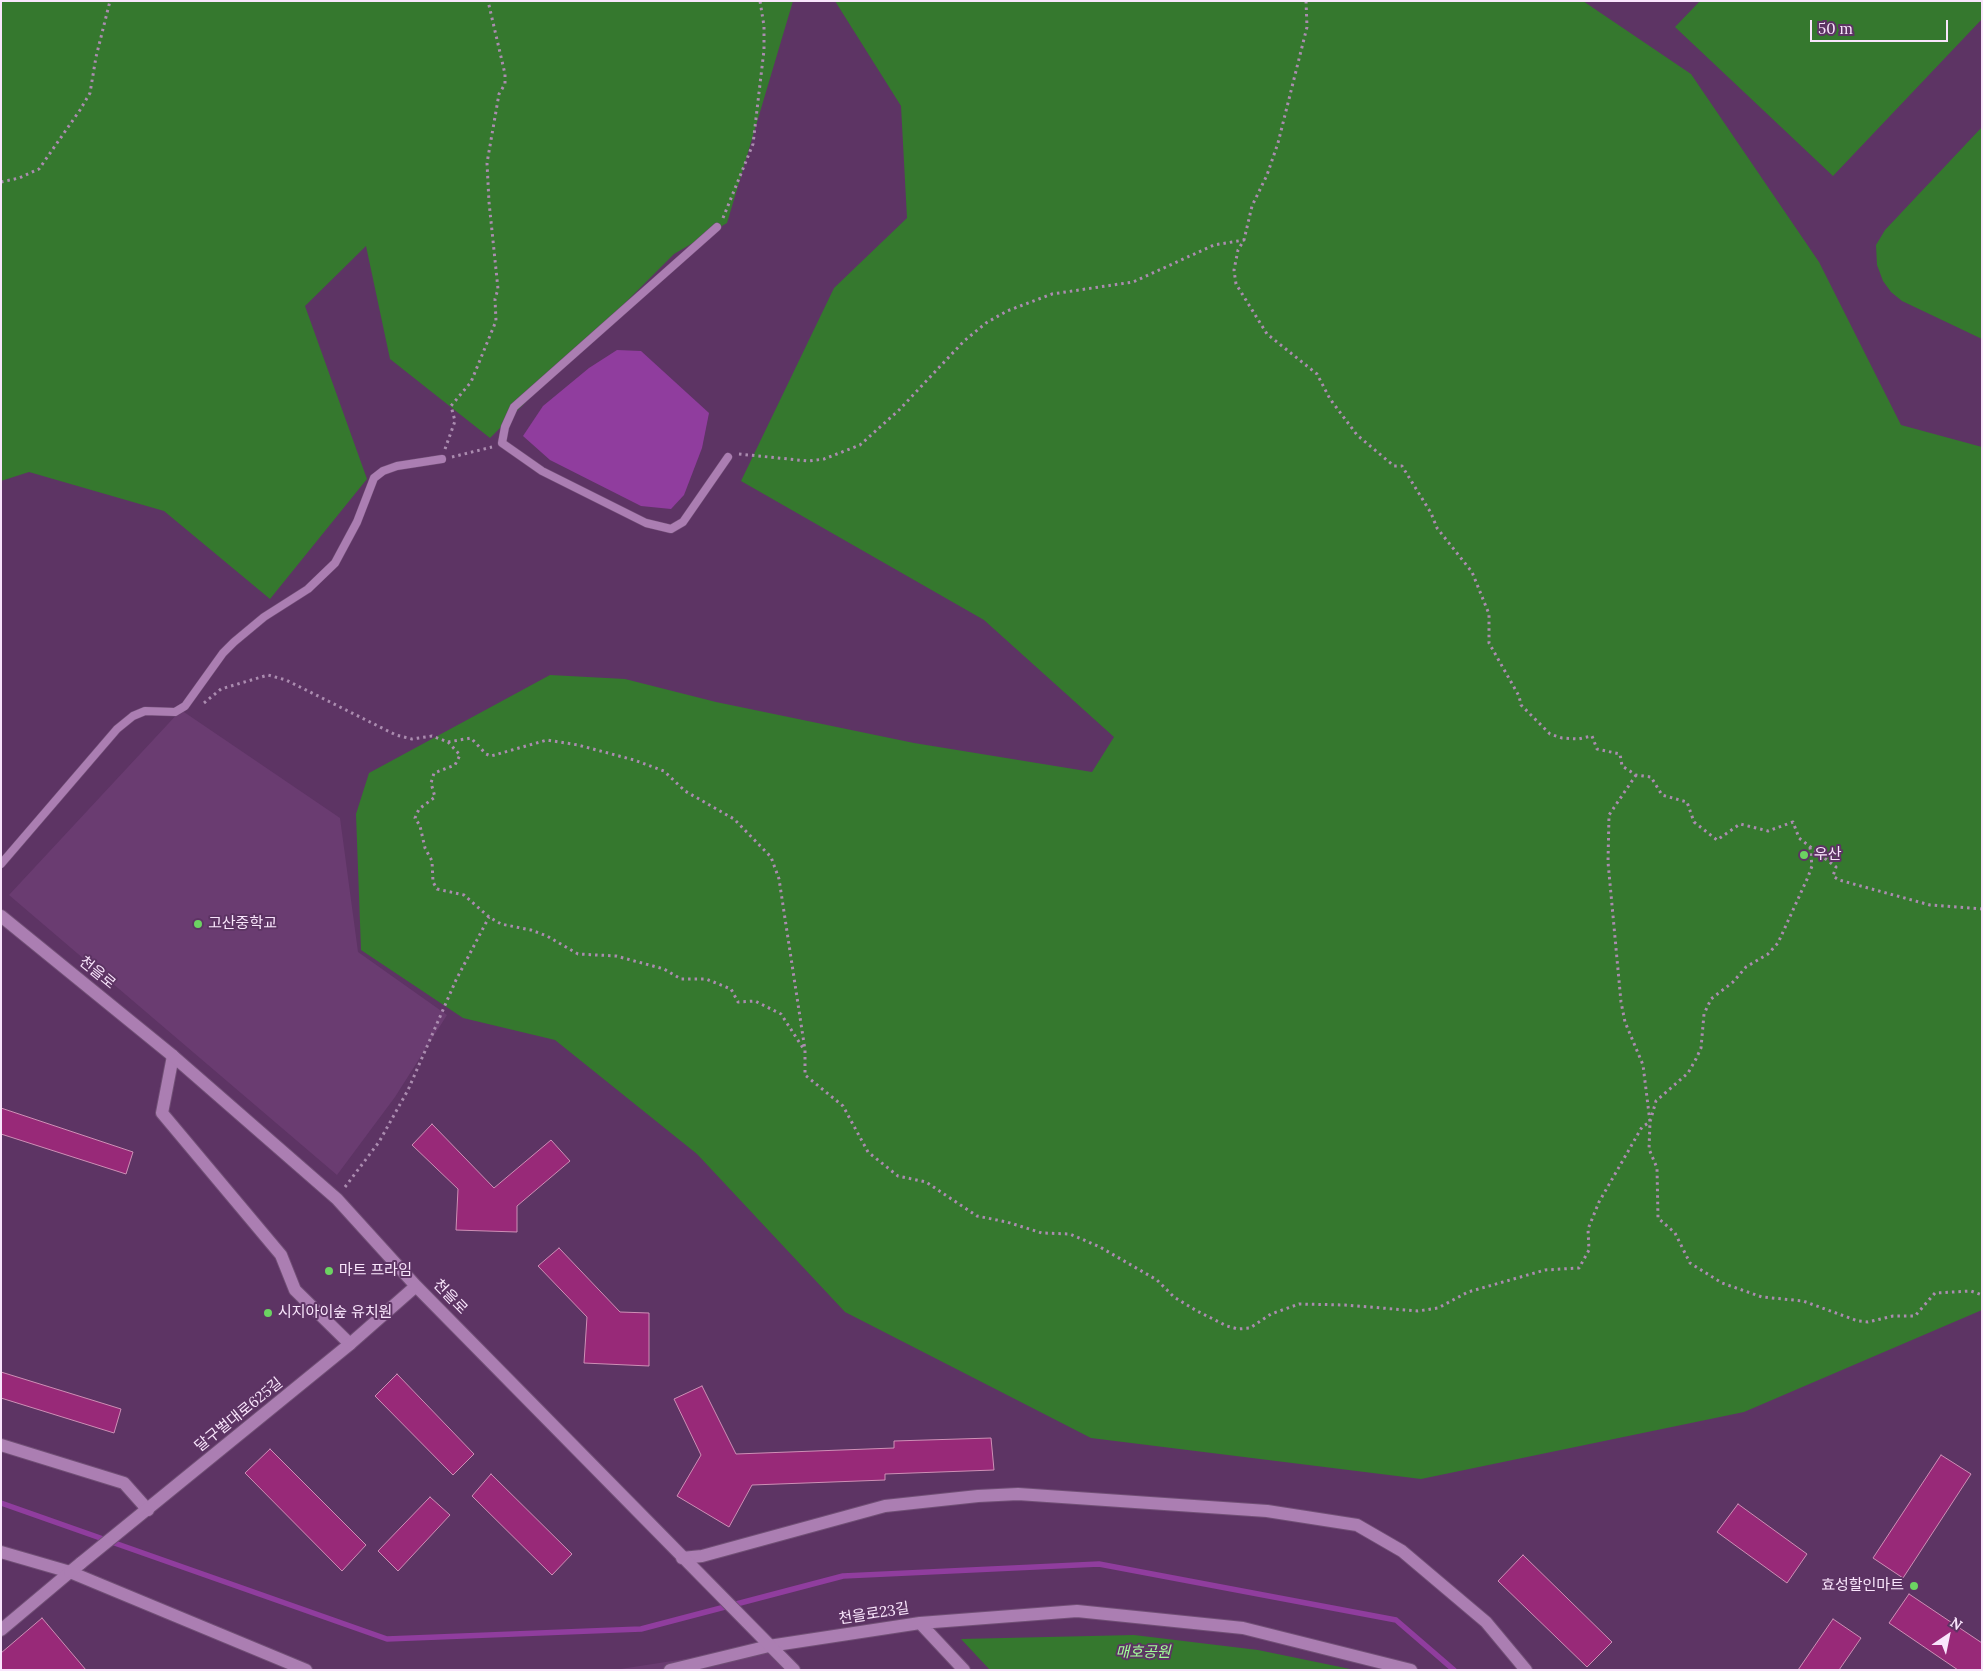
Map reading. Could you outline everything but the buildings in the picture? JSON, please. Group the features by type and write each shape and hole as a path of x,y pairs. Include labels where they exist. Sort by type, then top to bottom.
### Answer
{"street":[{"name":"천을로","path":"1,916 173,1056 337,1199 416,1286 769,1646"},
{"path":"173,1056 162,1113 281,1255 295,1290 350,1344"},
{"name":"달구벌대로625길","path":"70,1572 350,1344 416,1286"},
{"path":"1,1445 124,1483 148,1510"},
{"path":"682,1558 702,1556 885,1506 978,1496 1018,1494 1267,1511 1357,1525 1402,1551 1486,1622 1526,1670"},
{"path":"1,1552 70,1572 306,1670"},
{"path":"1,1630 70,1572"},
{"path":"920,1623 1077,1611 1243,1628 1411,1670"},
{"name":"천을로23길","path":"670,1670 769,1646 920,1623 964,1670"},
{"path":"769,1646 794,1670"}],"lane":[{"path":"717,226 514,406 505,428 502,443 542,471 646,522 671,529 683,522 728,457"},
{"path":"1,864 117,730 133,716 145,711 175,712 185,706 223,653 234,642 264,617 308,589 335,563 357,522 374,478 383,471 397,466 442,459"}],"path":[{"path":"1,182 19,178 39,169 80,110 90,93 96,57 110,1"},
{"path":"442,459 454,421 451,406 471,382 496,322 495,299 498,289 487,163 499,94 505,84 505,74 488,1"},
{"path":"717,226 724,218 753,144 764,50 764,26 760,1"},
{"path":"1306,1 1306,27 1278,143 1267,175 1252,206 1244,240 1238,250 1234,270 1236,284 1267,334 1317,374 1330,399 1358,435 1394,466 1402,466 1431,513 1437,528 1472,572 1489,614 1489,643 1519,696 1521,705 1550,734 1562,738 1578,739 1592,736 1597,749 1620,754 1622,766 1636,775 1652,777 1662,795 1687,802 1694,822 1717,840 1740,824 1768,830 1793,822 1799,838 1836,867 1833,876 1854,886 1930,905 1982,909"},
{"path":"728,457 734,453 808,461 824,459 860,445 899,410 964,341 986,323 1007,311 1052,294 1133,282 1214,245 1244,240"},
{"path":"442,459 502,443"},
{"path":"185,706 203,705 221,690 268,675 286,680 396,735 412,739 432,736 448,742 460,755 454,765 434,773 431,783 435,797 419,808 415,818 420,826 425,848 432,860 433,882 438,889 464,895 489,917 501,924 531,930 547,936 578,954 616,956 664,970 681,979 706,979 730,989 738,1002 755,1000 781,1014 805,1050"},
{"path":"448,742 471,738 486,754 491,756 547,740 578,745 625,757 664,771 685,791 734,819 771,857 776,867 805,1050 806,1075 843,1106 868,1152 898,1176 926,1182 977,1216 1007,1222 1042,1233 1070,1234 1100,1247 1156,1280 1174,1297 1196,1311 1227,1326 1238,1329 1250,1328 1271,1314 1299,1304 1345,1305 1418,1312 1438,1308 1468,1292 1545,1270 1579,1268 1589,1250 1588,1229 1599,1202 1642,1127 1650,1122 1656,1101 1688,1073 1696,1059 1701,1048 1704,1014 1711,999 1733,982 1746,967 1768,954 1778,943 1812,866 1810,846"},
{"path":"1636,775 1609,815 1608,862 1621,1002 1625,1022 1643,1064 1650,1122 1649,1149 1657,1168 1658,1218 1675,1233 1690,1262 1722,1283 1762,1297 1804,1301 1847,1318 1868,1322 1893,1316 1915,1316 1935,1293 1971,1291 1982,1295"},
{"path":"337,1199 379,1142 408,1090 456,980 489,917"}],"shaded area":[{"path":"617,350 641,351 709,413 702,448 684,495 671,509 641,506 550,460 523,436 543,406 589,368"},
{"name":"고산중학교","path":"181,710 340,818 358,952 447,1015 395,1097 337,1175 9,895"},
{"path":"769,1646 794,1670 614,1670"}],"green space":[{"path":"1,1 793,1 727,223 674,254 490,438 390,359 366,246 305,306 367,479 270,599 164,511 29,472 1,481"},
{"path":"835,1 1583,1 1691,74 1819,262 1901,425 1982,447 1982,1310 1744,1412 1421,1479 1091,1438 845,1312 697,1154 555,1040 463,1018 361,950 356,814 369,773 550,675 625,679 716,702 914,743 1092,772 1114,737 984,620 741,481 834,288 907,218 901,106"},
{"path":"1700,1 1982,1 1982,19 1833,176 1675,27"},
{"path":"1982,127 1982,339 1902,301 1891,292 1883,281 1877,265 1876,245 1885,230"},
{"name":"매호공원","path":"1134,1635 1258,1650 1355,1670 990,1670 961,1639"}],"waterway":[{"path":"1,1503 387,1639 641,1629 843,1576 1099,1564 1396,1620 1454,1670"}],"place":[{"name":"우산","path":"1804,855"},
{"name":"고산중학교","path":"198,924"},
{"name":"마트 프라임","path":"329,1271"},
{"name":"시지아이숲 유치원","path":"268,1313"},
{"name":"효성할인마트","path":"1914,1586"}]}
